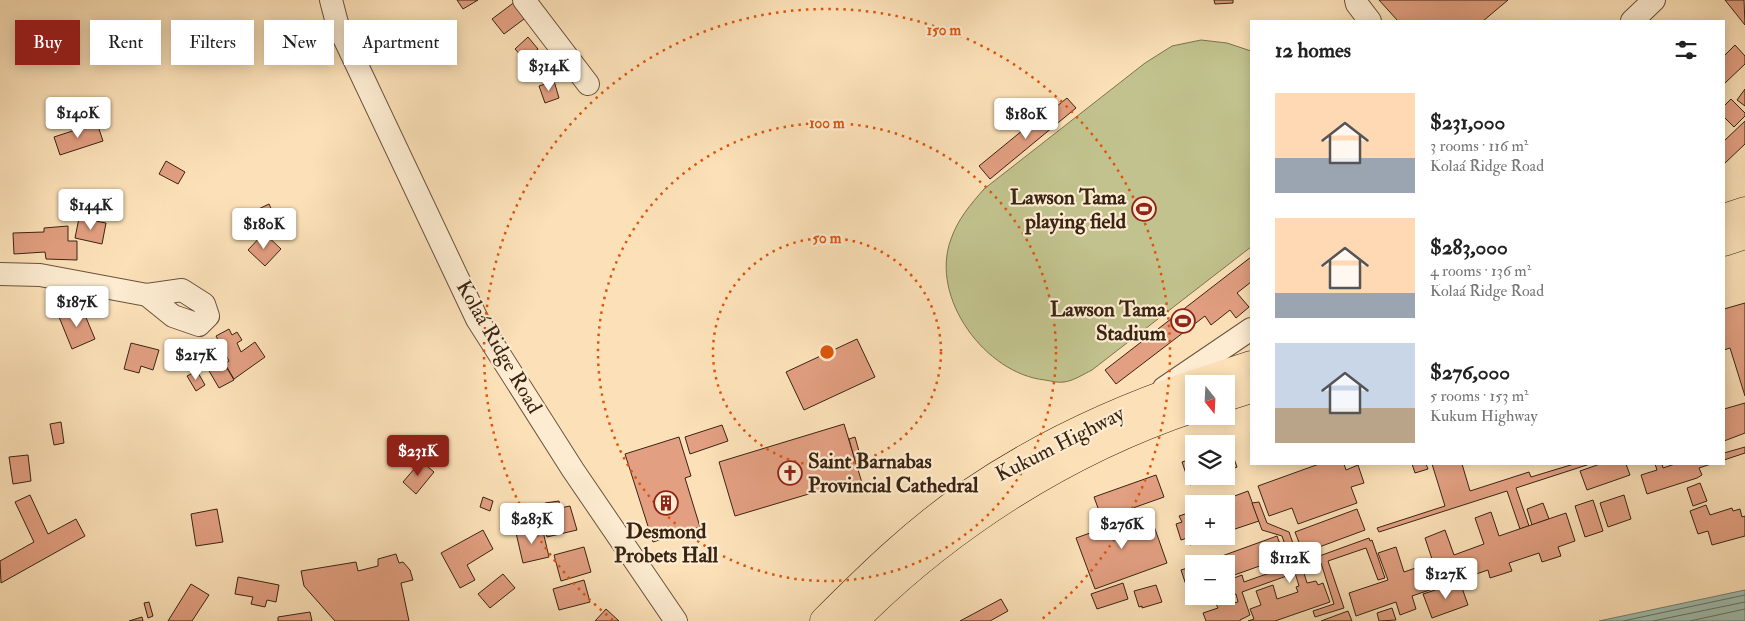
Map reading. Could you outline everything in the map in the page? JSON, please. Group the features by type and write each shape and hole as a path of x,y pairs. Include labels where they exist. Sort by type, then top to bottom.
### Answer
{"main road":[{"path":"1725,218 1745,211"},
{"path":"1725,242 1745,235"},
{"name":"Kukum Highway","path":"1221,375 1250,365"},
{"name":"Kukum Highway","path":"824,621 886,561 968,494 1040,450 1098,421 1147,400 1185,387"},
{"path":"1235,394 1250,389"},
{"name":"Kukum Highway","path":"854,621 896,582 942,544 1015,492 1112,440 1185,411"}],"street":[{"name":"Kolaá Ridge Road","path":"331,0 337,23 477,320 573,470 676,621"},
{"path":"524,0 588,84"},
{"path":"1356,0 1369,20"},
{"path":"1633,20 1654,0"},
{"path":"0,274 40,275 148,295"},
{"path":"1147,400 1250,330"}],"green space":[{"path":"1201,40 1227,43 1250,51 1250,248 1092,370 1064,382 1023,375 1002,364 984,348 968,329 956,308 948,285 946,262 954,232 969,207 984,189 1145,63 1172,46"}],"water":[{"path":"1745,590 1745,621 1599,621"}],"building":[{"path":"457,0 478,0 463,9"},
{"path":"1214,0 1233,0 1233,3 1215,4"},
{"path":"1379,0 1508,0 1484,20 1397,20"},
{"path":"1725,0 1744,0 1745,25"},
{"path":"516,1 528,16 504,34 492,19"},
{"path":"528,37 538,49 525,60 515,49"},
{"path":"1735,45 1745,56 1745,64 1725,83 1725,55"},
{"path":"554,81 559,98 545,103 539,86"},
{"path":"1745,89 1745,106 1737,100"},
{"path":"1067,98 1076,108 990,179 979,166 1023,130 1025,132"},
{"path":"1731,99 1745,113 1745,116 1734,127 1725,118 1725,105"},
{"path":"1745,121 1745,144 1725,163 1725,140"},
{"path":"97,123 103,141 60,155 54,137"},
{"path":"166,161 185,172 178,184 159,174"},
{"path":"269,204 275,217 255,227 248,214"},
{"path":"79,218 106,223 102,244 75,238"},
{"path":"68,226 68,241 77,241 77,260 46,259 45,252 14,254 13,233 44,232 44,228"},
{"path":"264,233 281,249 265,266 248,250"},
{"name":"Lawson Tama Stadium","path":"1250,258 1250,283 1237,293 1249,307 1236,318 1230,310 1211,325 1205,316 1116,384 1105,370"},
{"path":"1745,303 1745,396 1730,348 1725,350 1725,309"},
{"path":"82,308 95,339 72,349 59,317"},
{"path":"229,329 232,335 237,332 242,340 237,343 241,352 255,342 265,357 234,379 225,364 229,361 216,336"},
{"path":"857,339 875,377 804,410 786,372"},
{"path":"131,343 159,350 153,370 141,366 139,373 124,369"},
{"path":"187,343 196,350 187,362 178,354"},
{"path":"222,360 234,380 219,388 208,369"},
{"path":"197,371 205,385 196,391 187,376"},
{"path":"1745,403 1745,433 1725,441 1725,409"},
{"path":"61,422 64,443 54,445 50,424"},
{"name":"Saint Barnabas Provincial Cathedral","path":"844,424 863,486 852,490 849,482 735,516 719,462"},
{"path":"722,425 728,441 690,454 685,437"},
{"name":"Desmond Probets Hall","path":"679,437 691,476 685,478 700,527 653,542 625,454"},
{"path":"855,437 862,462 856,464 849,439"},
{"path":"1745,447 1745,453 1725,460 1725,453"},
{"path":"28,455 31,481 13,484 9,457"},
{"path":"421,461 434,472 416,494 403,482"},
{"path":"1316,465 1344,465 1346,470 1358,465 1364,483 1351,487 1357,503 1298,524 1292,508 1269,516 1258,486"},
{"path":"1412,465 1426,465 1428,469 1415,473"},
{"path":"1432,465 1462,465 1470,491 1529,472 1531,477 1571,465 1587,465 1516,488 1529,526 1520,529 1507,491 1379,532 1377,528 1445,506"},
{"path":"1597,465 1626,465 1630,475 1587,490 1580,471"},
{"path":"1655,465 1662,465 1663,468 1672,465 1708,465 1699,468 1702,475 1697,478 1647,494 1641,475 1657,470"},
{"path":"1156,475 1164,497 1102,519 1094,497"},
{"path":"1700,483 1707,501 1693,506 1687,488"},
{"path":"1248,491 1259,521 1235,529 1235,496"},
{"path":"30,495 48,534 76,519 85,536 1,583 0,561 34,542 15,502"},
{"path":"1624,495 1631,519 1608,527 1600,503"},
{"path":"483,497 493,501 490,511 480,507"},
{"path":"1593,500 1603,531 1585,537 1575,506"},
{"path":"559,501 560,508 570,506 577,530 547,537 541,513 547,512 545,503"},
{"path":"1259,502 1267,523 1289,532 1300,563 1369,538 1370,541 1372,540 1385,578 1378,580 1366,548 1328,561 1344,608 1315,617 1313,611 1334,604 1321,563 1303,570 1307,583 1316,581 1318,585 1323,583 1330,602 1275,621 1248,621 1254,619 1250,609 1261,605 1256,591 1273,585 1277,599 1298,592 1296,587 1299,586 1295,573 1242,592 1250,615 1240,621 1206,621 1203,613 1218,608 1216,605 1235,605 1235,603 1238,602 1235,594 1235,578 1242,575 1244,582 1292,565 1282,536 1262,530 1252,503"},
{"path":"1543,503 1549,519 1532,525 1527,509"},
{"path":"1706,505 1710,515 1732,508 1733,511 1740,509 1742,517 1745,516 1745,536 1712,545 1708,531 1698,534 1690,511"},
{"path":"217,509 223,542 196,546 191,514"},
{"path":"1357,509 1365,530 1303,553 1295,532"},
{"path":"1149,512 1167,563 1095,589 1076,538"},
{"path":"1491,512 1499,536 1566,513 1575,541 1558,547 1561,556 1542,562 1539,553 1509,563 1512,571 1490,578 1488,570 1412,596 1416,609 1400,615 1396,602 1356,616 1349,593 1388,580 1378,553 1396,547 1404,572 1433,562 1425,538 1445,530 1454,555 1484,544 1475,518"},
{"path":"521,513 530,513 529,523 520,522"},
{"path":"1185,514 1185,539 1181,540 1176,524 1182,522 1179,516"},
{"path":"542,527 549,557 523,563 516,533"},
{"path":"483,530 493,549 467,565 475,580 460,588 441,553"},
{"path":"1277,536 1285,557 1235,575 1235,555 1225,555"},
{"path":"584,547 591,572 561,581 554,555"},
{"path":"396,554 399,563 403,562 410,570 413,580 401,583 409,621 335,621 304,586 301,571 356,562 358,571 378,566 378,559"},
{"path":"1185,569 1185,582 1181,570"},
{"path":"503,574 515,588 490,608 478,594"},
{"path":"238,577 279,585 276,602 267,600 265,607 251,604 253,597 235,594"},
{"path":"584,580 590,602 559,610 553,589"},
{"path":"1460,582 1468,605 1432,618 1423,594"},
{"path":"1123,583 1128,599 1097,609 1091,594"},
{"path":"191,584 209,595 192,621 168,621"},
{"path":"1156,585 1162,602 1142,608 1142,606 1139,607 1134,591"},
{"path":"1001,599 1008,611 990,621 960,621"},
{"path":"149,602 153,616 148,618 144,603"},
{"path":"1392,608 1396,620 1379,621 1377,613"},
{"path":"606,609 619,621 595,621"},
{"path":"1348,611 1352,621 1321,621"},
{"path":"310,612 312,621 278,621 278,617"},
{"path":"142,617 143,621 129,621"}],"place":[{"name":"Lawson Tama playing field","path":"1144,209"},
{"name":"Lawson Tama Stadium","path":"1183,321"},
{"name":"Saint Barnabas Provincial Cathedral","path":"790,473"},
{"name":"Desmond Probets Hall","path":"666,503"}]}
